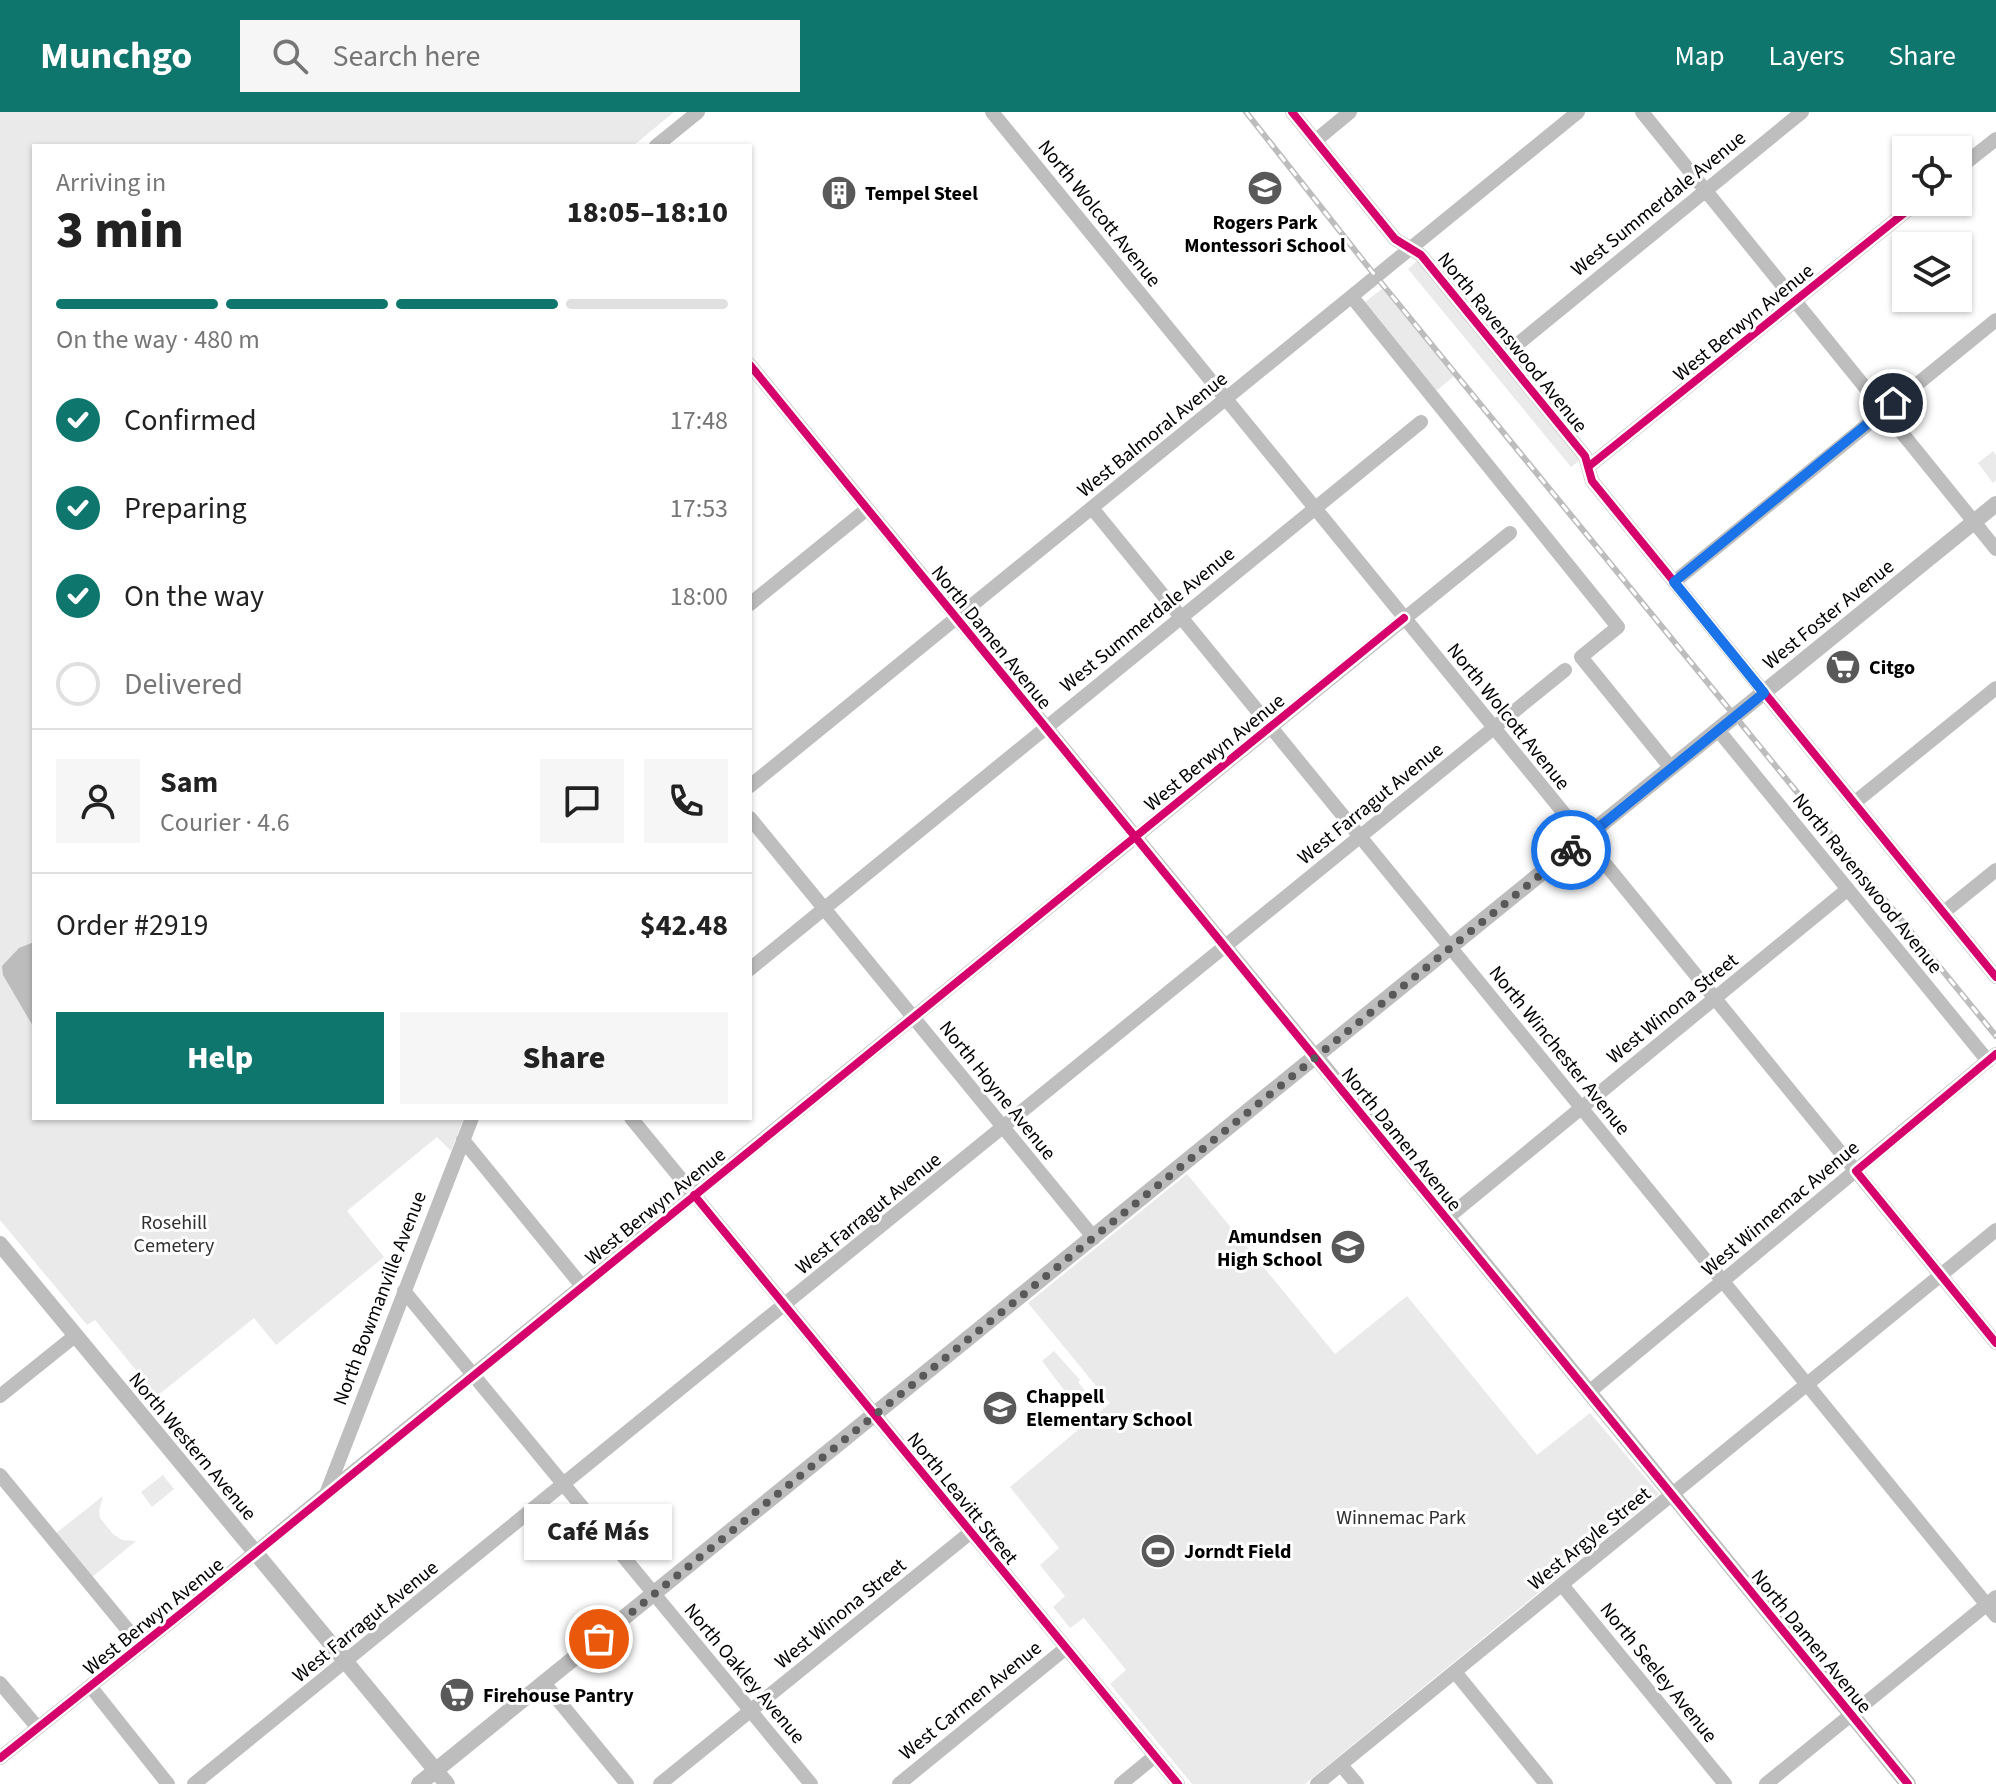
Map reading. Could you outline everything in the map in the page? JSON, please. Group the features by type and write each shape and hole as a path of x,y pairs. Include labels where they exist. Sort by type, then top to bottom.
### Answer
{"main road":[{"name":"West Foster Avenue","path":"419,1784 1996,504"},
{"name":"North Damen Avenue","path":"1316,1057 1908,1784"},
{"name":"North Western Avenue","path":"0,1244 447,1784"}],"street":[{"path":"658,144 698,112"},
{"name":"North Wolcott Avenue","path":"992,112 1996,1343"},
{"name":"North Ravenswood Avenue","path":"1292,112 1395,239 1421,255 1585,456 1592,481 1996,977"},
{"path":"1315,141 1350,112"},
{"name":"West Balmoral Avenue","path":"752,784 1578,112"},
{"path":"1642,112 1996,549"},
{"name":"West Summerdale Avenue","path":"1503,356 1802,112"},
{"path":"1972,158 1996,139"},
{"name":"West Berwyn Avenue","path":"1588,467 1901,216"},
{"path":"1352,297 1618,627 1581,657 1671,768"},
{"path":"1674,582 1996,320"},
{"name":"North Damen Avenue","path":"752,367 1316,1057"},
{"name":"West Summerdale Avenue","path":"752,967 1421,422"},
{"name":"North Winchester Avenue","path":"1092,508 1723,1282 1993,1606"},
{"path":"752,602 867,509"},
{"name":"West Berwyn Avenue","path":"0,1758 1510,533"},
{"name":"West Farragut Avenue","path":"194,1784 1565,670"},
{"path":"1854,803 1996,688"},
{"name":"North Ravenswood Avenue","path":"1718,730 1848,889 1992,1057"},
{"name":"North Hoyne Avenue","path":"752,820 1094,1238"},
{"path":"1944,912 1996,870"},
{"name":"West Winona Street","path":"1447,1218 1848,889"},
{"name":"West Winnemac Avenue","path":"1589,1392 1992,1057"},
{"name":"North Bowmanville Avenue","path":"326,1494 471,1120"},
{"name":"North Leavitt Street","path":"633,1120 1178,1784"},
{"path":"463,1140 582,1286"},
{"name":"West Argyle Street","path":"1317,1784 1996,1230"},
{"name":"North Oakley Avenue","path":"404,1291 811,1784"},
{"path":"0,1396 76,1335"},
{"path":"0,1475 141,1646"},
{"name":"West Winona Street","path":"660,1784 971,1532"},
{"name":"North Seeley Avenue","path":"1562,1585 1725,1784"},
{"path":"1766,1784 1993,1606"},
{"name":"West Carmen Avenue","path":"899,1784 1066,1648"},
{"path":"1455,1672 1546,1784"},
{"path":"0,1683 38,1728"},
{"path":"544,1683 627,1784"},
{"path":"90,1686 168,1784"},
{"path":"1121,1784 1155,1756"},
{"path":"1341,1765 1357,1784"}],"green space":[{"name":"Rosehill Cemetery","path":"0,112 674,112 635,144 32,144 32,1120 463,1120 451,1151 437,1137 347,1211 384,1257 276,1345 254,1318 157,1396 95,1320 87,1325 0,1220"},
{"path":"1417,261 1580,460 1571,467 1408,269"},
{"path":"1382,289 1454,376 1436,391 1365,302"},
{"path":"1993,451 1996,455 1996,480 1993,483 1978,463"},
{"name":"Winnemac Park","path":"1187,1174 1335,1354 1407,1296 1537,1455 1590,1413 1659,1494 1305,1784 1192,1784 1110,1684 1126,1670 1084,1618 1070,1628 1053,1607 1065,1596 1040,1565 1059,1548 1010,1487 1110,1403 1028,1303"},
{"path":"1054,1351 1080,1380 1078,1382 1086,1392 1073,1402 1042,1361"},
{"path":"163,1475 174,1489 152,1507 141,1492"},
{"path":"103,1496 100,1518 122,1540 136,1541 91,1578 55,1534"}],"shaded area":[{"path":"32,943 32,1025 3,975 2,966 19,948"}],"railway":[{"path":"1246,112 1365,263 1996,1036"}],"cycle path":[{"path":"1292,112 1395,239 1421,255 1585,456 1592,481 1996,977"},
{"path":"1588,467 1901,216"},
{"path":"752,367 1908,1784"},
{"path":"0,1758 1404,618"},
{"path":"1996,1054 1856,1171 1996,1343"},
{"path":"694,1195 1178,1784"}],"way so far":[{"path":"599,1639 1571,850"}],"place":[{"name":"Rogers Park Montessori School","path":"1265,188"},
{"name":"Tempel Steel","path":"839,193"},
{"name":"Citgo","path":"1843,667"},
{"name":"Amundsen High School","path":"1348,1247"},
{"name":"Chappell Elementary School","path":"1000,1408"},
{"name":"Jorndt Field","path":"1158,1551"},
{"name":"Café Más","path":"599,1639"},
{"name":"Firehouse Pantry","path":"457,1695"}],"route":[{"path":"1571,850 1764,693 1674,582 1893,403"}]}
